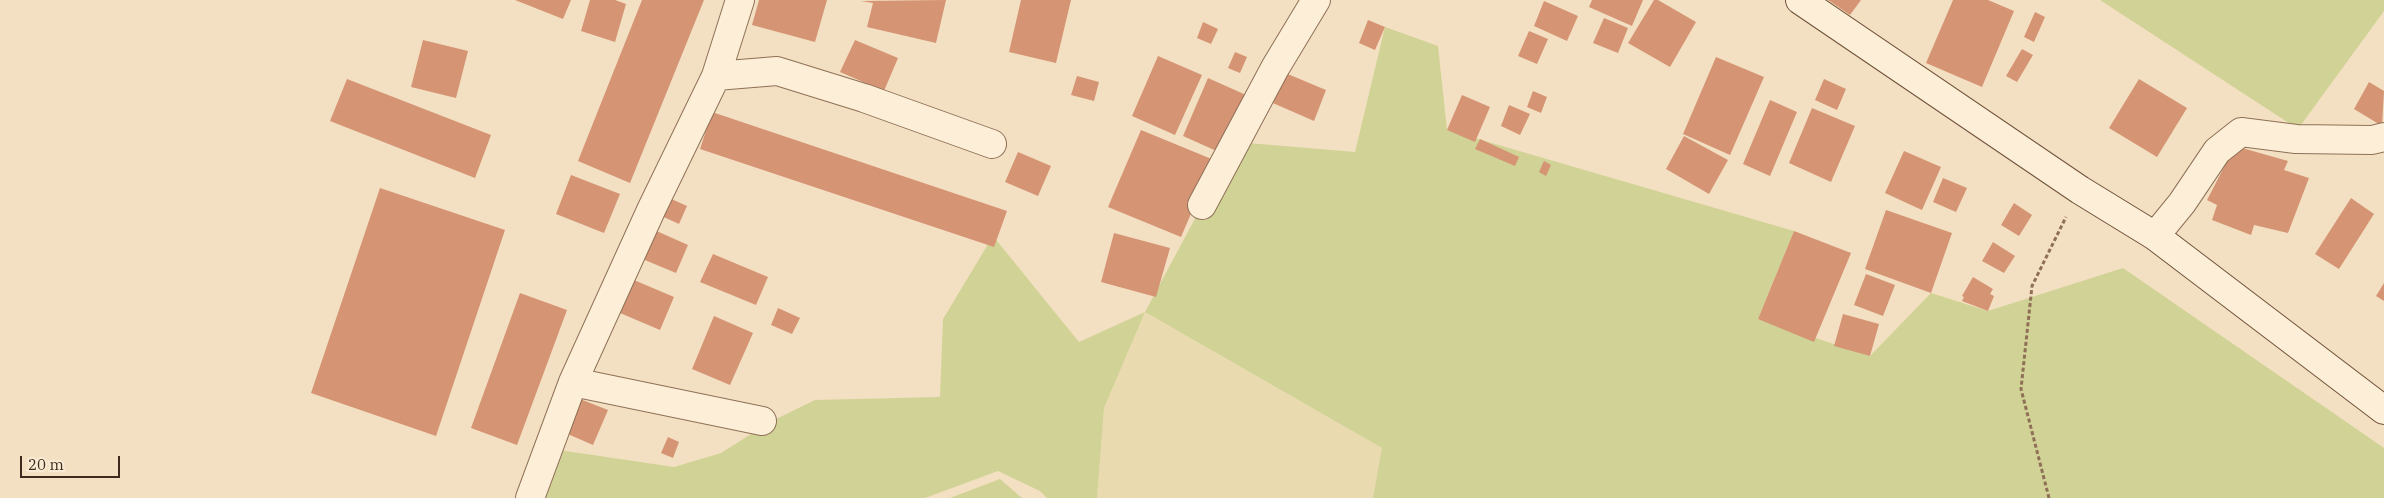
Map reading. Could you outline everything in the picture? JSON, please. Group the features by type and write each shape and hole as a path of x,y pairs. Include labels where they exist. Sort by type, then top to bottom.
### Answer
{"street":[{"path":"530,498 573,382 652,208 716,76 740,0"},
{"path":"1202,205 1275,68 1316,0"},
{"path":"1800,0 2080,190 2155,236 2384,410"},
{"path":"716,76 777,71 864,98 992,144"},
{"path":"2155,236 2182,204 2217,151 2240,132 2296,139 2372,140 2384,137"},
{"path":"573,382 762,421"}],"path":[{"path":"2049,498 2021,389 2032,286 2080,190"}],"shaded area":[{"path":"1145,312 1382,448 1376,498 1097,498 1104,408"}],"green space":[{"path":"2100,0 2384,0 2384,11 2298,129"},
{"path":"1385,27 1438,46 1447,130 1794,231 1758,319 1870,356 1931,293 1988,311 2123,268 2384,448 2384,498 1373,498 1382,448 1145,312 1236,142 1355,152"},
{"path":"993,236 1079,342 1145,312 1104,408 1097,498 1047,498 1040,491 998,471 925,498 540,498 559,450 674,467 721,453 770,422 815,400 940,397 943,319"},
{"path":"1000,479 1022,498 950,498"}],"building":[{"path":"515,0 571,0 563,19"},
{"path":"590,0 615,0 626,4 615,42 581,31"},
{"path":"642,0 704,0 630,183 578,161"},
{"path":"759,0 827,0 815,42 752,25"},
{"path":"946,0 936,43 867,27 873,3 861,1"},
{"path":"1021,0 1071,0 1056,63 1009,52"},
{"path":"1592,0 1643,0 1632,26 1589,7"},
{"path":"1654,0 1658,0 1696,22 1670,67 1628,43"},
{"path":"1828,0 1861,0 1850,15"},
{"path":"1953,0 1988,0 2014,11 1982,87 1926,63"},
{"path":"1544,1 1578,16 1567,41 1534,26"},
{"path":"2035,12 2045,17 2034,42 2024,37"},
{"path":"1604,18 1628,28 1618,53 1593,43"},
{"path":"1368,20 1385,27 1375,50 1359,43"},
{"path":"1203,22 1218,29 1211,44 1197,38"},
{"path":"1529,31 1548,39 1537,64 1518,56"},
{"path":"423,40 468,51 456,98 411,87"},
{"path":"855,40 898,58 884,91 840,72"},
{"path":"2022,49 2033,55 2017,82 2006,76"},
{"path":"1235,52 1247,57 1240,73 1228,68"},
{"path":"1158,56 1202,75 1175,135 1132,116"},
{"path":"1716,57 1764,77 1730,155 1683,134"},
{"path":"1278,70 1326,90 1314,121 1266,100"},
{"path":"1077,76 1099,82 1094,101 1071,95"},
{"path":"1208,78 1246,95 1221,153 1183,136"},
{"path":"347,79 491,135 475,178 330,121"},
{"path":"1824,79 1846,89 1837,110 1815,100"},
{"path":"2139,79 2187,108 2157,157 2109,128"},
{"path":"2369,82 2384,91 2382,126 2354,109"},
{"path":"1533,91 1547,97 1541,113 1527,107"},
{"path":"1462,95 1490,107 1475,142 1447,130"},
{"path":"1770,100 1797,112 1770,176 1743,164"},
{"path":"1509,105 1530,114 1520,135 1501,126"},
{"path":"1812,108 1855,126 1831,182 1789,163"},
{"path":"712,112 1007,211 994,247 700,149"},
{"path":"1141,130 1214,160 1181,237 1108,207"},
{"path":"1684,136 1728,160 1709,194 1666,169"},
{"path":"1480,139 1519,157 1515,166 1475,149"},
{"path":"2235,146 2288,161 2284,170 2309,178 2288,233 2254,225 2251,235 2212,220 2217,205 2207,200"},
{"path":"1904,151 1941,167 1922,210 1885,193"},
{"path":"1018,152 1051,166 1038,196 1005,182"},
{"path":"1544,161 1551,165 1546,176 1539,172"},
{"path":"571,175 620,194 604,233 556,214"},
{"path":"1943,178 1967,188 1956,212 1933,202"},
{"path":"380,188 505,230 436,436 311,393"},
{"path":"665,196 687,206 679,224 657,214"},
{"path":"2351,198 2374,214 2339,269 2315,254"},
{"path":"2014,203 2032,215 2019,236 2001,225"},
{"path":"1886,210 1952,233 1931,293 1865,269"},
{"path":"652,229 688,245 676,273 640,258"},
{"path":"1794,231 1851,253 1814,342 1758,319"},
{"path":"1114,233 1170,248 1156,297 1101,282"},
{"path":"1993,242 2015,256 2004,273 1982,261"},
{"path":"713,254 768,277 756,305 700,282"},
{"path":"1866,274 1895,285 1883,316 1854,305"},
{"path":"1973,277 1993,289 1990,294 1994,296 1988,311 1962,301 1964,297 1962,296"},
{"path":"634,280 674,297 660,330 620,313"},
{"path":"2384,283 2384,301 2376,296"},
{"path":"520,293 567,310 517,445 471,428"},
{"path":"778,308 800,318 792,334 771,325"},
{"path":"1843,314 1879,324 1870,356 1834,346"},
{"path":"714,316 753,333 730,385 692,369"},
{"path":"575,397 608,410 593,445 561,431"},
{"path":"668,437 679,442 673,458 661,453"}]}
